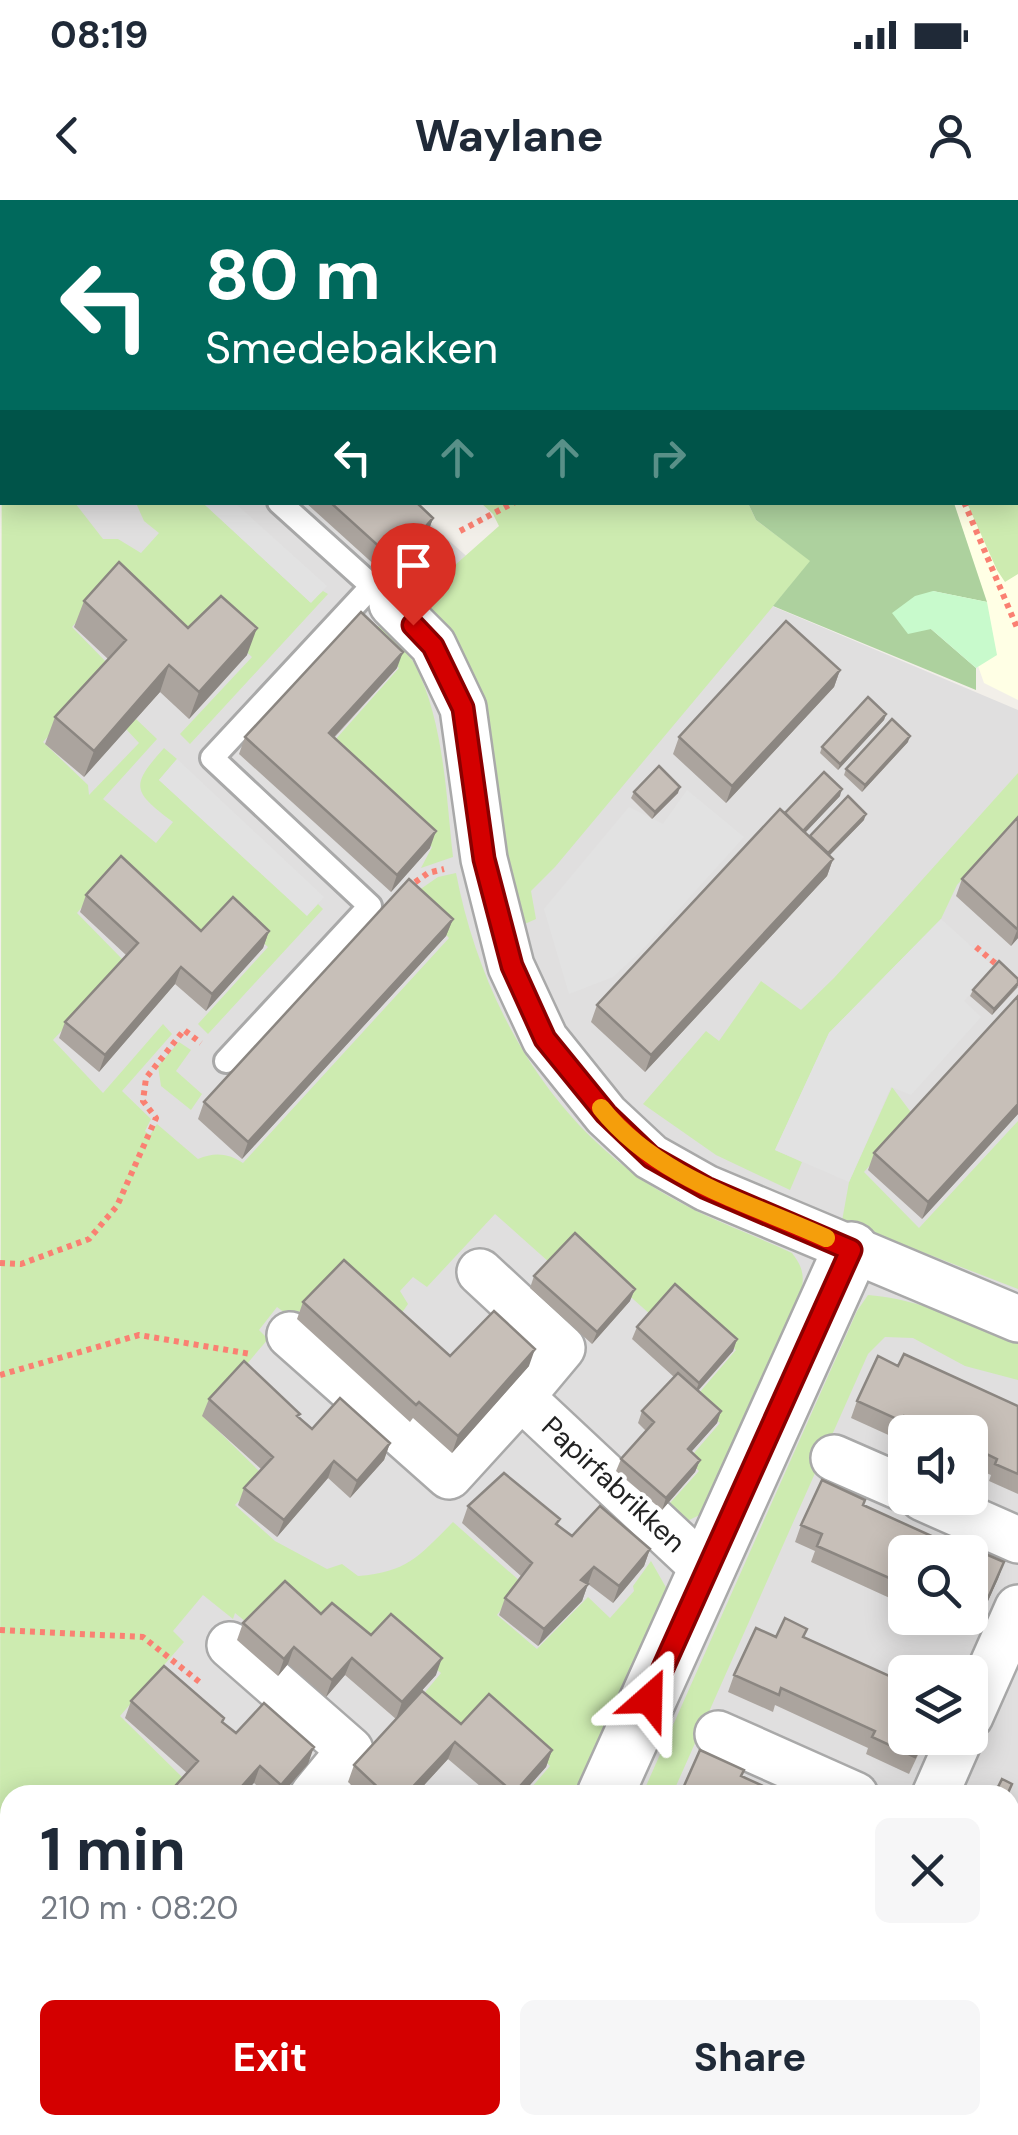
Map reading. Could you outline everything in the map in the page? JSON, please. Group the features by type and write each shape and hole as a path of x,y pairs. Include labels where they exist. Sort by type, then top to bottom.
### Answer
{"street":[{"path":"382,595 433,646 463,708 484,859 512,966 545,1039 606,1114 651,1157 692,1180 1018,1319"},
{"name":"Papirfabrikken","path":"610,1785 851,1250"},
{"name":"Papirfabrikken","path":"272,1344 449,1476 562,1348 480,1272"},
{"name":"Papirfabrikken","path":"521,1397 708,1572"},
{"path":"834,1458 888,1482"},
{"path":"961,1515 1018,1540"},
{"path":"988,1676 1018,1608"},
{"path":"230,1645 350,1750 321,1785"},
{"path":"718,1734 832,1785"},
{"path":"939,1785 952,1755"}],"lane":[{"path":"226,1061 370,906 212,758 382,595 282,505"}],"path":[{"path":"460,531 509,505"},
{"path":"965,505 1018,630"},
{"path":"370,906 395,898 428,873 484,859"},
{"path":"976,946 1004,971"},
{"path":"0,1263 22,1264 89,1239 117,1206 156,1118 144,1101 146,1078 184,1030 226,1061"},
{"path":"0,1375 138,1335 272,1344"},
{"path":"0,1630 143,1637 194,1677"}],"shaded area":[{"path":"9,505 409,505 511,596 751,597 1018,710 1018,1785 53,1785 10,1059"},
{"path":"205,505 237,505 327,586 311,603"},
{"path":"922,505 1018,505 1018,700 984,683"},
{"path":"177,759 324,897 307,916 159,780"},
{"path":"687,790 744,837 613,977 569,994 544,909 629,807 663,824"},
{"path":"941,919 994,967 964,1001 981,1017 911,1095 891,1087 849,1182 775,1150 829,1033"}],"green space":[{"path":"2,505 77,505 103,539 118,539 141,553 159,533 144,521 137,505 205,505 310,602 323,591 328,594 190,744 180,734 252,657 211,620 180,650 110,585 72,627 111,667 43,742 88,785 89,795 139,743 126,729 136,719 157,739 103,799 156,843 173,822 150,803 140,788 145,771 164,748 177,759 159,780 307,915 318,904 323,909 208,1034 198,1024 268,947 227,910 195,944 114,869 77,913 126,963 53,1040 103,1093 163,1024 172,1034 122,1091 151,1119 145,1131 150,1135 157,1124 198,1159 221,1155 243,1163 449,938 409,897 438,877 456,873 468,923 506,1019 531,1064 562,1105 597,1143 637,1175 694,1210 792,1253 800,1265 803,1282 799,1302 710,1510 685,1522 660,1514 699,1471 688,1460 720,1423 693,1400 736,1350 670,1294 651,1315 570,1243 550,1263 495,1214 427,1287 413,1277 400,1291 408,1304 394,1324 334,1271 293,1319 277,1307 259,1330 268,1339 203,1416 263,1475 235,1505 275,1541 327,1569 342,1564 358,1576 389,1571 412,1560 453,1522 522,1583 497,1615 537,1649 588,1597 610,1618 634,1591 633,1586 651,1561 668,1591 584,1785 534,1785 550,1766 485,1705 455,1737 416,1703 441,1673 384,1628 365,1647 246,1622 235,1613 233,1619 203,1595 173,1631 184,1642 120,1716 183,1778 177,1785 0,1785"},
{"path":"483,505 749,505 756,520 811,561 531,891 536,919 518,927 447,630 419,597 499,526"},
{"path":"749,505 955,505 987,602 933,591 931,629 976,668 976,690 773,606 810,561 756,520"},
{"path":"968,505 1018,505 1018,574 1005,582"},
{"path":"933,591 987,602 997,655 976,668 931,629 908,634 892,613 915,596"},
{"path":"374,626 383,627 414,663 438,733 453,857 421,868 432,847 327,749 399,668 363,634"},
{"path":"1018,773 1018,819 957,885 941,919 829,1033 775,1150 802,1162 790,1190 716,1155 643,1104 706,1031 719,1041 761,981 801,1010"},
{"path":"179,1042 191,1050 176,1071 202,1094 191,1110 161,1086 158,1066"},
{"path":"892,1087 913,1115 864,1172 919,1228 1018,1121 1018,1289 842,1221 849,1182"},
{"path":"868,1295 887,1297 926,1306 1018,1343 1018,1380 965,1366 913,1338 885,1337 868,1354 676,1785 646,1785 857,1311"}],"building":[{"path":"333,505 419,505 433,518 395,561"},
{"path":"119,562 188,628 221,596 257,628 199,692 169,665 94,751 55,717 126,640 84,601"},
{"path":"361,612 403,652 329,733 436,831 397,875 245,737"},
{"path":"786,621 840,670 732,786 679,737"},
{"path":"868,697 886,714 840,764 822,747"},
{"path":"892,719 910,736 865,785 846,769"},
{"path":"659,766 680,787 655,812 634,792"},
{"path":"824,772 842,789 803,831 785,813"},
{"path":"848,796 866,814 828,853 810,836"},
{"path":"780,809 833,859 651,1055 597,1005"},
{"path":"1018,817 1018,928 1017,929 962,879"},
{"path":"121,856 201,931 233,897 269,931 212,994 181,967 105,1055 65,1022 138,943 86,895"},
{"path":"409,879 453,919 248,1142 204,1102"},
{"path":"999,961 1018,983 994,1009 973,990"},
{"path":"1018,996 1018,1104 928,1202 874,1153"},
{"path":"575,1233 635,1289 597,1332 534,1276"},
{"path":"344,1260 450,1356 494,1311 535,1349 458,1436 419,1402 416,1405 303,1302"},
{"path":"675,1284 737,1339 699,1383 637,1327"},
{"path":"904,1354 1018,1406 1018,1474 995,1464 997,1459 988,1455 988,1415 888,1415 857,1401 878,1356 898,1366"},
{"path":"244,1361 312,1429 340,1398 390,1443 357,1481 334,1461 284,1520 244,1488 273,1457 209,1399"},
{"path":"678,1373 721,1411 688,1449 700,1460 666,1498 621,1459 654,1422 642,1411"},
{"path":"504,1473 560,1519 556,1524 572,1536 600,1506 650,1549 619,1586 594,1567 581,1580 588,1584 544,1629 505,1598 532,1563 468,1506"},
{"path":"822,1480 865,1500 863,1505 929,1535 888,1535 888,1577 817,1546 822,1534 801,1525"},
{"path":"988,1555 1004,1562 988,1598"},
{"path":"285,1581 321,1614 332,1603 371,1635 391,1614 442,1658 402,1702 352,1658 332,1680 294,1647 284,1659 243,1623"},
{"path":"785,1618 807,1629 803,1637 888,1675 888,1744 872,1737 875,1731 781,1688 779,1695 734,1675 756,1628 776,1637"},
{"path":"164,1666 236,1733 264,1703 314,1747 281,1785 260,1766 243,1785 176,1785 198,1761 131,1701"},
{"path":"422,1691 461,1724 489,1694 552,1750 521,1785 505,1785 455,1742 414,1785 375,1785 354,1765"},
{"path":"700,1750 744,1770 741,1776 761,1785 684,1785"}],"slow traffic":[{"path":"601,1108 651,1157 706,1188 826,1238"}],"route":[{"path":"413,625 433,646 463,708 484,859 512,966 545,1039 606,1114 651,1157 706,1188 851,1250 649,1699"}]}
